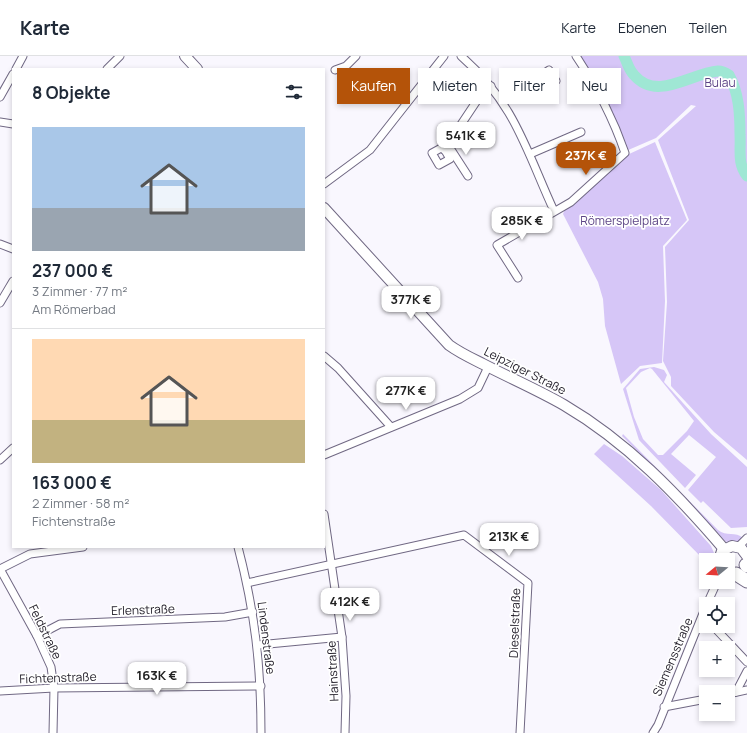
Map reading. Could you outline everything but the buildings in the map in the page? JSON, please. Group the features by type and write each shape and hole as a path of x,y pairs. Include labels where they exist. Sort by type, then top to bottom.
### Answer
{"main road":[{"path":"185,56 196,68"},
{"name":"Leipziger Straße","path":"325,209 449,345 466,357 551,398 602,430 657,476 686,505 724,549"},
{"path":"721,553 724,549 732,546 744,550"},
{"path":"737,576 747,565"}],"street":[{"path":"17,68 23,56"},
{"path":"108,68 120,56"},
{"path":"335,70 346,66 356,56"},
{"path":"325,183 370,150 444,56"},
{"path":"461,56 473,68"},
{"path":"518,278 497,245 572,202 624,153 615,125 601,96 576,56"},
{"path":"0,97 12,76"},
{"path":"491,86 499,97"},
{"path":"468,176 446,147 475,104"},
{"path":"504,104 522,135 554,211"},
{"path":"0,122 12,124"},
{"path":"530,154 581,132"},
{"path":"0,244 12,249"},
{"path":"0,303 12,284"},
{"path":"325,357 338,368 391,427"},
{"path":"325,455 460,399 478,388 488,367"},
{"path":"0,460 12,449"},
{"name":"Hainstraße","path":"325,520 333,564 342,637 346,696 345,733"},
{"name":"Dieselstraße","path":"333,564 464,535 528,583 520,733"},
{"path":"744,550 747,538"},
{"path":"0,569 30,554 75,548"},
{"name":"Lindenstraße","path":"238,548 253,612 258,645 261,686 261,733"},
{"path":"247,583 333,564"},
{"name":"Feldstraße","path":"0,569 37,636 51,667 54,688 54,733"},
{"name":"Erlenstraße","path":"37,636 60,624 219,618 253,612"},
{"name":"Siemensstraße","path":"652,733 658,724 664,707 699,629"},
{"name":"Siemensstraße","path":"720,633 747,662"},
{"path":"258,645 342,637"},
{"path":"736,692 747,671"},
{"name":"Fichtenstraße","path":"0,691 54,688 261,686"},
{"path":"736,692 747,690"},
{"name":"Siemensstraße","path":"664,707 699,700"},
{"name":"Siemensstraße","path":"658,724 658,733"}],"green space":[{"name":"Bulau","path":"577,56 747,56 747,460 714,432 671,386 671,377 663,361 667,302 665,247 689,220 658,140 696,106 691,105 656,138 626,151 602,104 621,104 621,68 583,68"},
{"name":"Römerspielplatz","path":"655,142 687,220 663,246 665,301 662,363 640,366 621,384 605,326 603,299 598,282 563,214 565,209 576,203 627,155"},
{"path":"654,367 664,370 667,375 664,382 711,434 747,467 747,527 731,528 703,501 701,503 688,490 716,457 689,435 671,454 696,475 685,488 639,440 623,389 640,369","holes":["650,368 694,421 687,431 663,455 658,455 643,439 634,417 626,388 641,372"]},
{"path":"623,434 718,530 724,533 740,536 743,538 741,541 729,543 725,541 691,504 622,436"},
{"path":"604,444 622,456 661,490 711,546 714,553 699,553 699,555 651,506 594,454"}],"waterway":[{"path":"624,56 634,75 643,83 653,86 674,84 718,71 729,75 735,89 738,104 740,119 740,156 742,166 747,176"}]}
